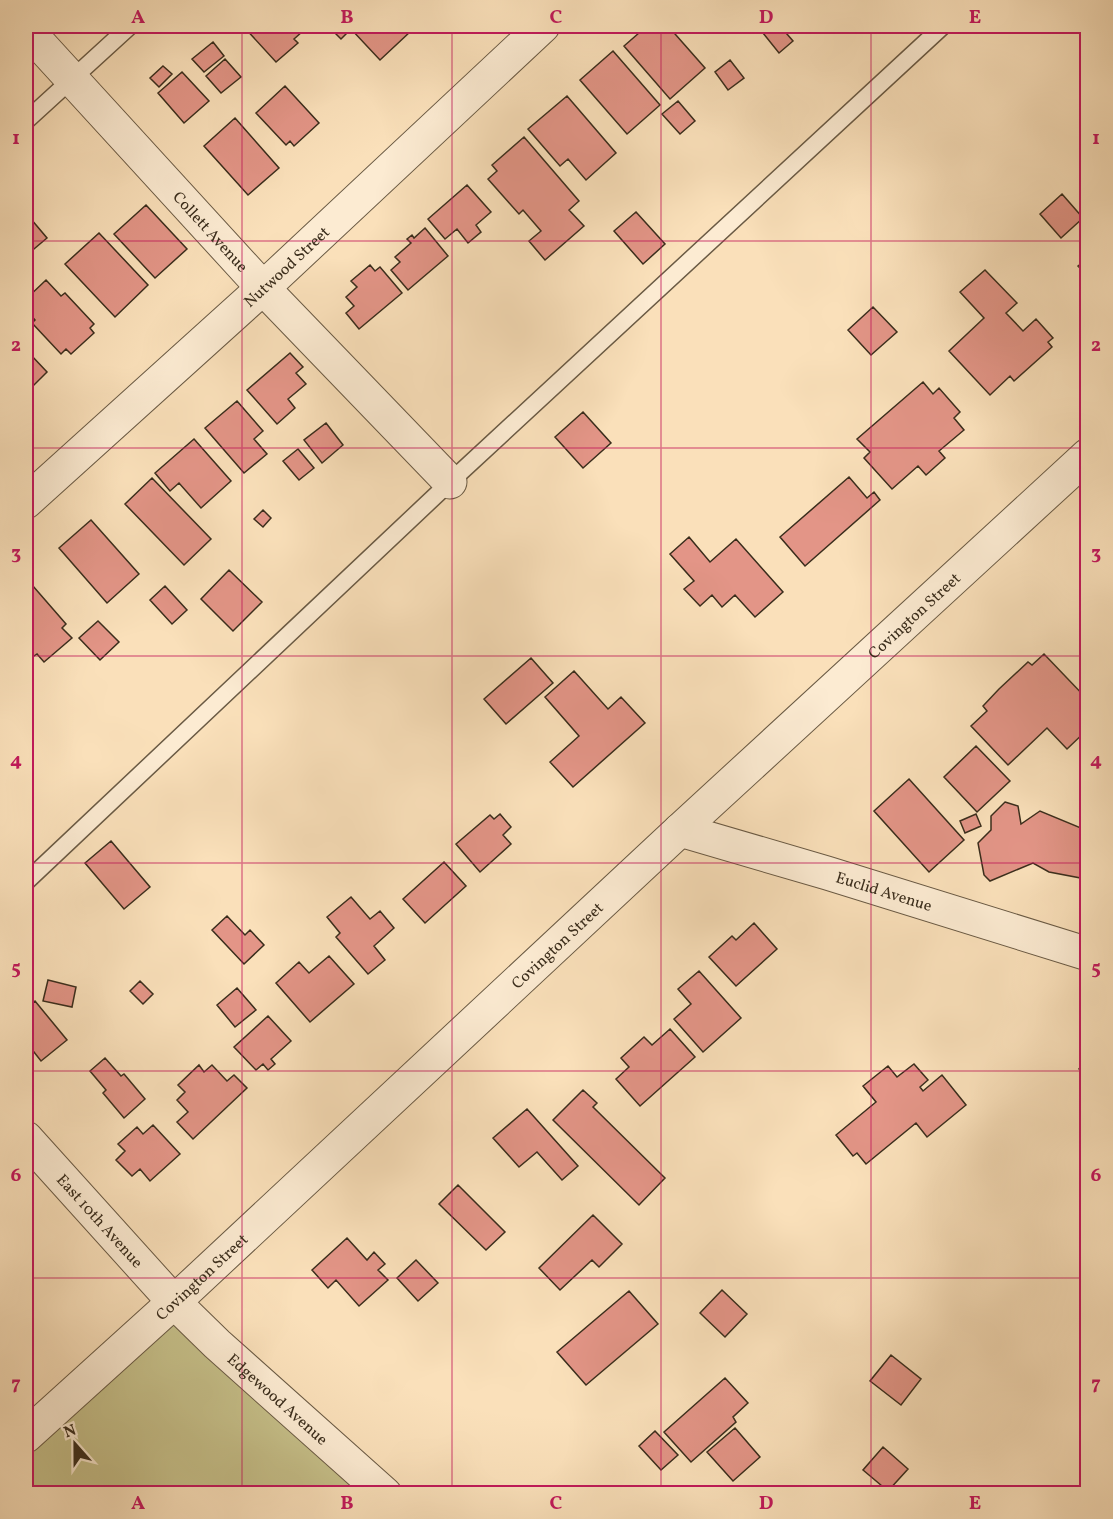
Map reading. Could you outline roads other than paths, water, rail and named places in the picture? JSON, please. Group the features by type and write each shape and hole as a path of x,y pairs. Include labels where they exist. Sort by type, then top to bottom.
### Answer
{"street":[{"name":"Nutwood Street","path":"26,501 263,288 543,26"},
{"name":"Collett Avenue","path":"26,29 263,288 450,482"},
{"name":"Covington Street","path":"26,1436 174,1302 680,830 1088,455"},
{"name":"Euclid Avenue","path":"680,830 1088,954"},
{"name":"East 10th Avenue","path":"26,1138 174,1302"},
{"name":"Edgewood Avenue","path":"174,1302 216,1344 385,1494"}],"lane":[{"path":"26,121 130,26"},
{"path":"26,882 450,482 944,26"}]}
